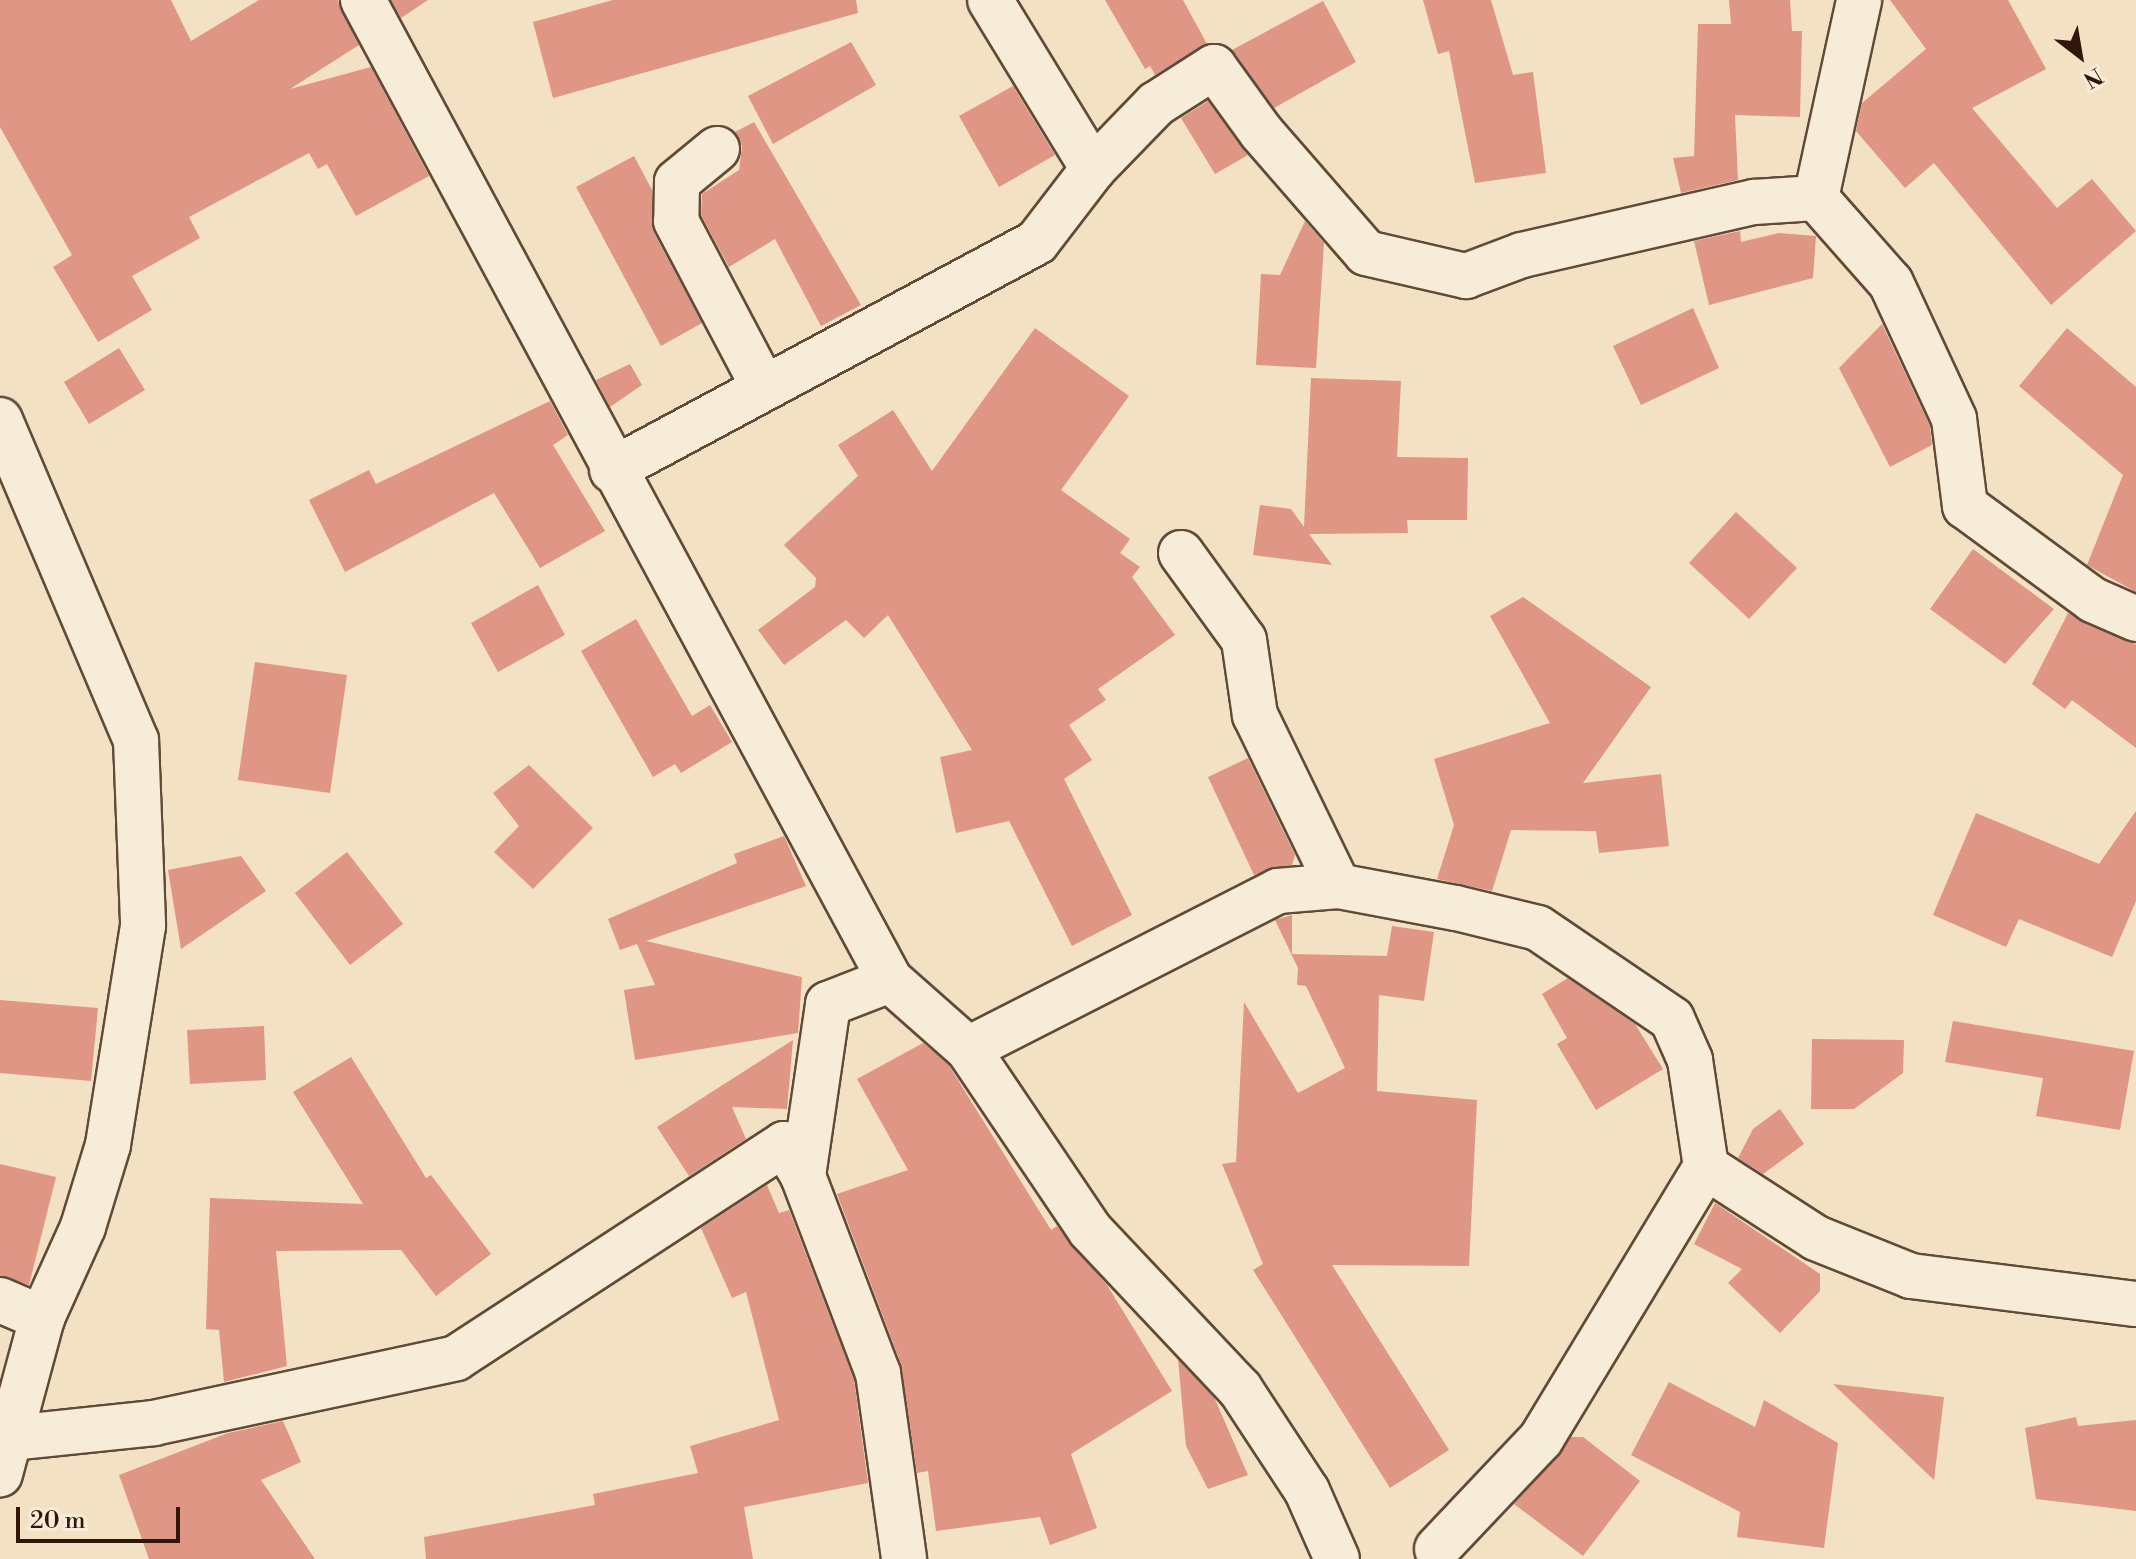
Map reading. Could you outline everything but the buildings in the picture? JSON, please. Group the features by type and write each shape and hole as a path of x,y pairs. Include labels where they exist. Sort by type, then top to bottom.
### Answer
{"street":[{"path":"363,0 612,470 890,980 968,1049 1090,1230 1240,1389 1307,1491 1337,1559"},
{"path":"990,0 1093,169"},
{"path":"1816,198 1859,0"},
{"path":"612,470 763,386 1037,242 1093,169 1156,104 1214,67 1261,132 1366,253 1466,276 1522,255 1754,202 1816,198"},
{"path":"717,149 677,182 676,221 763,386"},
{"path":"1816,198 1891,283 1954,419 1965,506 2093,600 2136,619"},
{"path":"0,420 136,740 143,926 108,1145 83,1227 42,1318 6,1456 456,1358 784,1144 803,1176 878,1373 904,1559"},
{"path":"1181,553 1244,640 1255,715 1338,886"},
{"path":"968,1049 1278,891 1338,886 1538,928 1672,1019 1690,1060 1706,1167 1541,1439 1436,1556"},
{"path":"803,1176 828,1004 890,980"},
{"path":"1706,1167 1816,1238 1911,1276 2136,1304"},
{"path":"0,1300 42,1318"}]}
